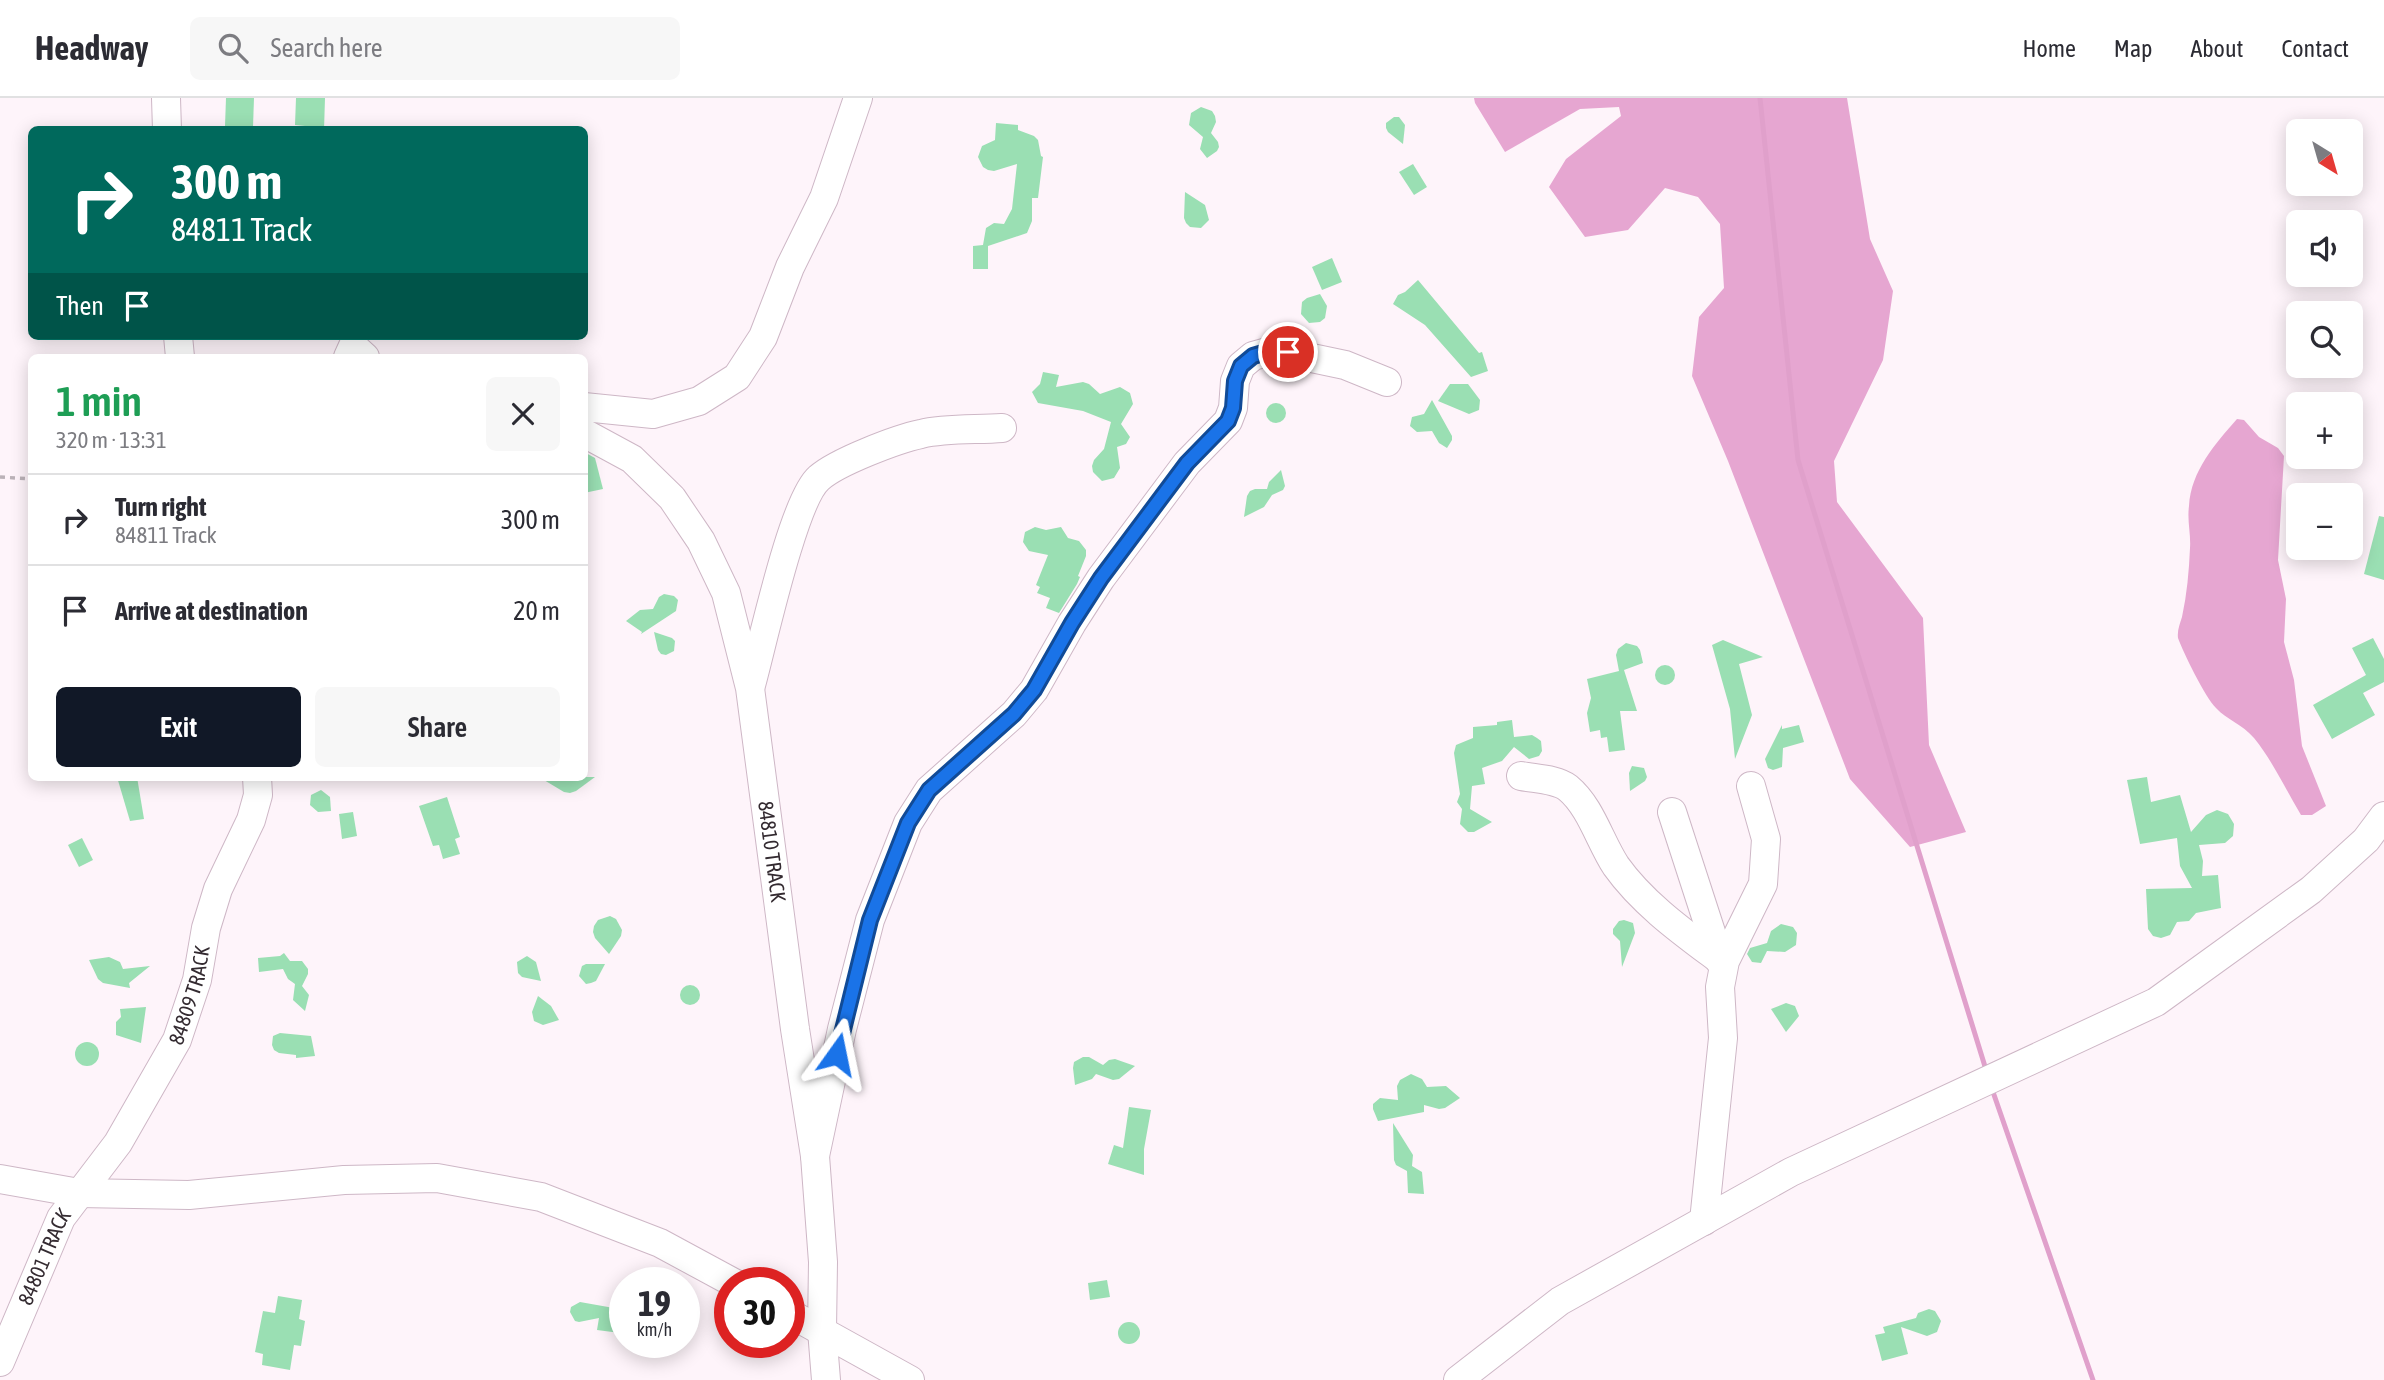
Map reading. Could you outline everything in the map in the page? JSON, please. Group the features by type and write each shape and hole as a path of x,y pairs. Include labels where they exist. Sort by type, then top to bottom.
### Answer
{"street":[{"path":"166,98 167,126"},
{"path":"588,407 653,414 699,401 737,377 763,337 790,267 824,198 858,98"},
{"path":"815,1156 842,1029 870,920 908,823 929,790 1014,714 1034,690 1101,578 1187,463 1228,421 1233,408 1235,381 1241,366 1253,356 1270,351 1288,352 1345,365 1387,382"},
{"path":"750,688 776,589 804,499 817,479 838,465 923,433 1002,428"},
{"name":"84810 TRACK","path":"588,435 632,459 672,498 701,541 726,593 750,688 795,1030 815,1156 823,1262 822,1330 826,1380"},
{"path":"1521,776 1560,783 1576,796 1605,849 1636,891 1722,965"},
{"name":"84809 TRACK","path":"79,1193 118,1143 177,1040 198,980 206,929 218,889 251,820 258,795 257,781"},
{"path":"1722,965 1763,884 1766,839 1751,786"},
{"path":"1672,812 1722,965 1720,987 1723,1038 1704,1221"},
{"path":"1458,1380 1560,1301 1791,1172 2155,1002 2311,890 2366,841 2384,816"},
{"path":"0,1179 79,1193 189,1195 344,1180 437,1178 541,1197 660,1243 714,1272"},
{"name":"84801 TRACK","path":"0,1362 61,1218 79,1193"},
{"path":"805,1321 910,1380"}],"path":[{"path":"0,477 28,479"}],"shaded area":[{"path":"1474,98 1847,98 1870,239 1893,291 1883,360 1834,461 1837,502 1923,618 1929,745 1966,832 1910,847 1850,779 1728,461 1692,376 1699,317 1724,288 1720,224 1698,197 1665,188 1628,230 1585,237 1549,187 1566,159 1621,116 1619,107 1580,109 1505,152"},
{"path":"2237,419 2244,420 2259,437 2278,448 2284,456 2278,560 2286,599 2284,642 2294,680 2302,746 2326,806 2312,815 2301,815 2273,765 2254,738 2211,702 2178,638 2188,574 2189,512 2194,481 2220,438"}],"building":[{"path":"226,98 254,98 253,126 225,126"},
{"path":"296,98 325,98 324,126 295,125"},
{"path":"1201,107 1212,111 1215,116 1216,122 1211,133 1219,147 1207,158 1200,149 1203,137 1189,125 1191,113"},
{"path":"1399,117 1405,125 1403,144 1386,128 1386,123"},
{"path":"996,123 1018,125 1018,130 1038,140 1043,157 1038,198 1032,198 1032,221 1027,233 988,246 988,269 973,269 973,246 983,245 986,228 994,223 1004,224 1012,209 1017,164 994,171 988,170 983,167 978,157 982,146 995,140"},
{"path":"1413,164 1427,187 1414,195 1399,172"},
{"path":"1185,192 1205,205 1209,220 1201,228 1190,227 1186,223"},
{"path":"1332,258 1342,282 1322,290 1312,267"},
{"path":"1418,280 1479,353 1482,352 1488,371 1471,377 1425,325 1393,304 1398,295"},
{"path":"1320,294 1327,306 1325,318 1320,322 1309,323 1301,314 1302,302"},
{"path":"1043,372 1059,375 1056,387 1083,382 1100,394 1120,387 1130,393 1133,404 1121,424 1130,437 1126,444 1117,447 1120,468 1114,478 1102,481 1093,472 1092,466 1104,449 1111,422 1083,411 1038,403 1032,392 1040,384"},
{"path":"1450,384 1468,384 1480,400 1479,410 1469,414 1438,401"},
{"path":"1432,400 1452,436 1447,448 1439,443 1432,431 1417,432 1410,426 1412,417 1424,414"},
{"path":"1272,403 1280,403 1286,413 1280,423 1272,423 1266,417 1266,409"},
{"path":"588,454 595,458 603,489 588,492"},
{"path":"1281,470 1285,486 1283,490 1272,495 1264,507 1244,517 1250,491 1267,489 1269,482"},
{"path":"2379,516 2384,517 2384,580 2364,574"},
{"path":"1035,527 1046,530 1061,527 1068,538 1079,541 1086,550 1077,584 1059,613 1046,608 1050,598 1037,593 1040,587 1036,585 1048,555 1029,551 1023,542 1025,532"},
{"path":"664,594 674,596 678,600 676,611 641,634 642,632 626,621 640,610 653,609 659,597"},
{"path":"654,632 672,638 675,641 674,651 661,654"},
{"path":"2373,638 2384,659 2384,682 2363,693 2375,715 2332,739 2313,705 2366,675 2352,648"},
{"path":"1723,640 1763,657 1739,664 1752,715 1735,759 1730,709 1712,645"},
{"path":"1626,643 1637,646 1643,663 1624,670 1637,711 1620,711 1625,750 1609,752 1607,737 1601,738 1600,730 1590,732 1587,713 1591,698 1587,679 1619,671 1616,655 1618,649"},
{"path":"1665,665 1672,668 1675,675 1672,682 1665,685 1658,682 1655,675 1658,668"},
{"path":"1512,720 1514,737 1532,735 1541,741 1542,751 1539,756 1529,759 1514,747 1502,761 1482,768 1485,784 1472,786 1470,809 1492,822 1474,832 1468,832 1460,824 1462,809 1457,802 1460,794 1454,753 1456,745 1473,738 1473,727 1497,725 1497,722"},
{"path":"1782,725 1782,729 1799,725 1804,742 1783,748 1782,767 1773,770 1768,768 1765,759"},
{"path":"1632,766 1644,768 1647,777 1630,791 1629,773"},
{"path":"588,777 595,777 576,791 564,792 546,781 588,781"},
{"path":"2147,777 2151,802 2180,795 2191,832 2206,815 2217,810 2228,814 2234,824 2233,836 2225,843 2199,845 2203,861 2202,876 2218,875 2221,908 2196,913 2189,921 2177,922 2170,935 2161,938 2153,936 2148,929 2146,889 2192,888 2180,866 2177,838 2140,844 2127,780"},
{"path":"118,781 138,781 144,819 130,821"},
{"path":"321,790 330,797 331,811 318,812 310,805 311,795"},
{"path":"447,797 460,837 455,839 460,854 443,859 439,845 433,846 419,806"},
{"path":"353,812 357,836 342,839 339,814"},
{"path":"82,838 93,860 79,867 68,845"},
{"path":"610,916 616,919 622,930 609,954 593,932 598,920"},
{"path":"1619,921 1633,923 1635,933 1622,967 1620,941 1613,934 1613,929"},
{"path":"1781,924 1793,927 1797,933 1796,945 1785,952 1767,951 1761,963 1752,962 1747,954 1750,948 1767,943 1771,931"},
{"path":"284,953 290,961 302,961 308,969 302,986 309,995 305,1011 293,1000 295,984 288,979 283,969 259,972 258,958 280,956"},
{"path":"527,956 536,962 541,981 522,977 518,973 517,962"},
{"path":"109,957 120,962 123,969 150,966 129,983 130,988 103,983 98,979 89,960"},
{"path":"605,964 596,981 586,984 579,976 582,966"},
{"path":"686,985 694,985 700,995 694,1005 686,1005 680,999 680,991"},
{"path":"538,996 551,1006 559,1020 543,1025 534,1021 532,1012"},
{"path":"1786,1003 1795,1006 1799,1016 1786,1032 1771,1009"},
{"path":"146,1007 141,1043 116,1035 116,1022 121,1017 120,1009"},
{"path":"280,1033 311,1036 315,1056 296,1058 296,1055 274,1050 273,1036"},
{"path":"87,1042 96,1045 99,1054 96,1063 87,1066 78,1063 75,1054 78,1045"},
{"path":"1089,1057 1103,1065 1115,1059 1135,1066 1119,1079 1113,1080 1096,1074 1092,1079 1075,1085 1074,1062"},
{"path":"1411,1074 1422,1079 1427,1087 1446,1086 1460,1098 1445,1108 1424,1105 1424,1112 1378,1121 1373,1104 1380,1098 1398,1100 1397,1086 1400,1080"},
{"path":"1129,1107 1151,1110 1144,1149 1144,1175 1108,1164 1114,1145 1123,1148"},
{"path":"1393,1123 1413,1155 1412,1166 1422,1172 1424,1194 1408,1193 1407,1171 1396,1165 1394,1160"},
{"path":"1107,1280 1110,1297 1090,1300 1088,1283"},
{"path":"278,1296 302,1300 299,1319 305,1321 301,1346 294,1345 290,1370 262,1365 263,1354 255,1352 263,1311 275,1313"},
{"path":"580,1302 609,1307 609,1332 597,1330 599,1318 575,1321 570,1312 571,1307"},
{"path":"1929,1309 1935,1311 1941,1321 1937,1332 1927,1336 1901,1327 1908,1354 1882,1361 1875,1335 1885,1333 1883,1327 1916,1318 1918,1313"},
{"path":"1129,1322 1137,1325 1140,1333 1137,1341 1129,1344 1121,1341 1118,1333 1121,1325"}],"waterway":[{"path":"1760,98 1798,460 1987,1073"},
{"path":"1992,1089 2093,1380"}],"route":[{"path":"837,1054 870,920 908,823 929,790 1014,714 1034,690 1101,578 1156,501 1187,463 1228,421 1233,408 1235,381 1241,366 1253,356 1270,351 1288,352"}]}
